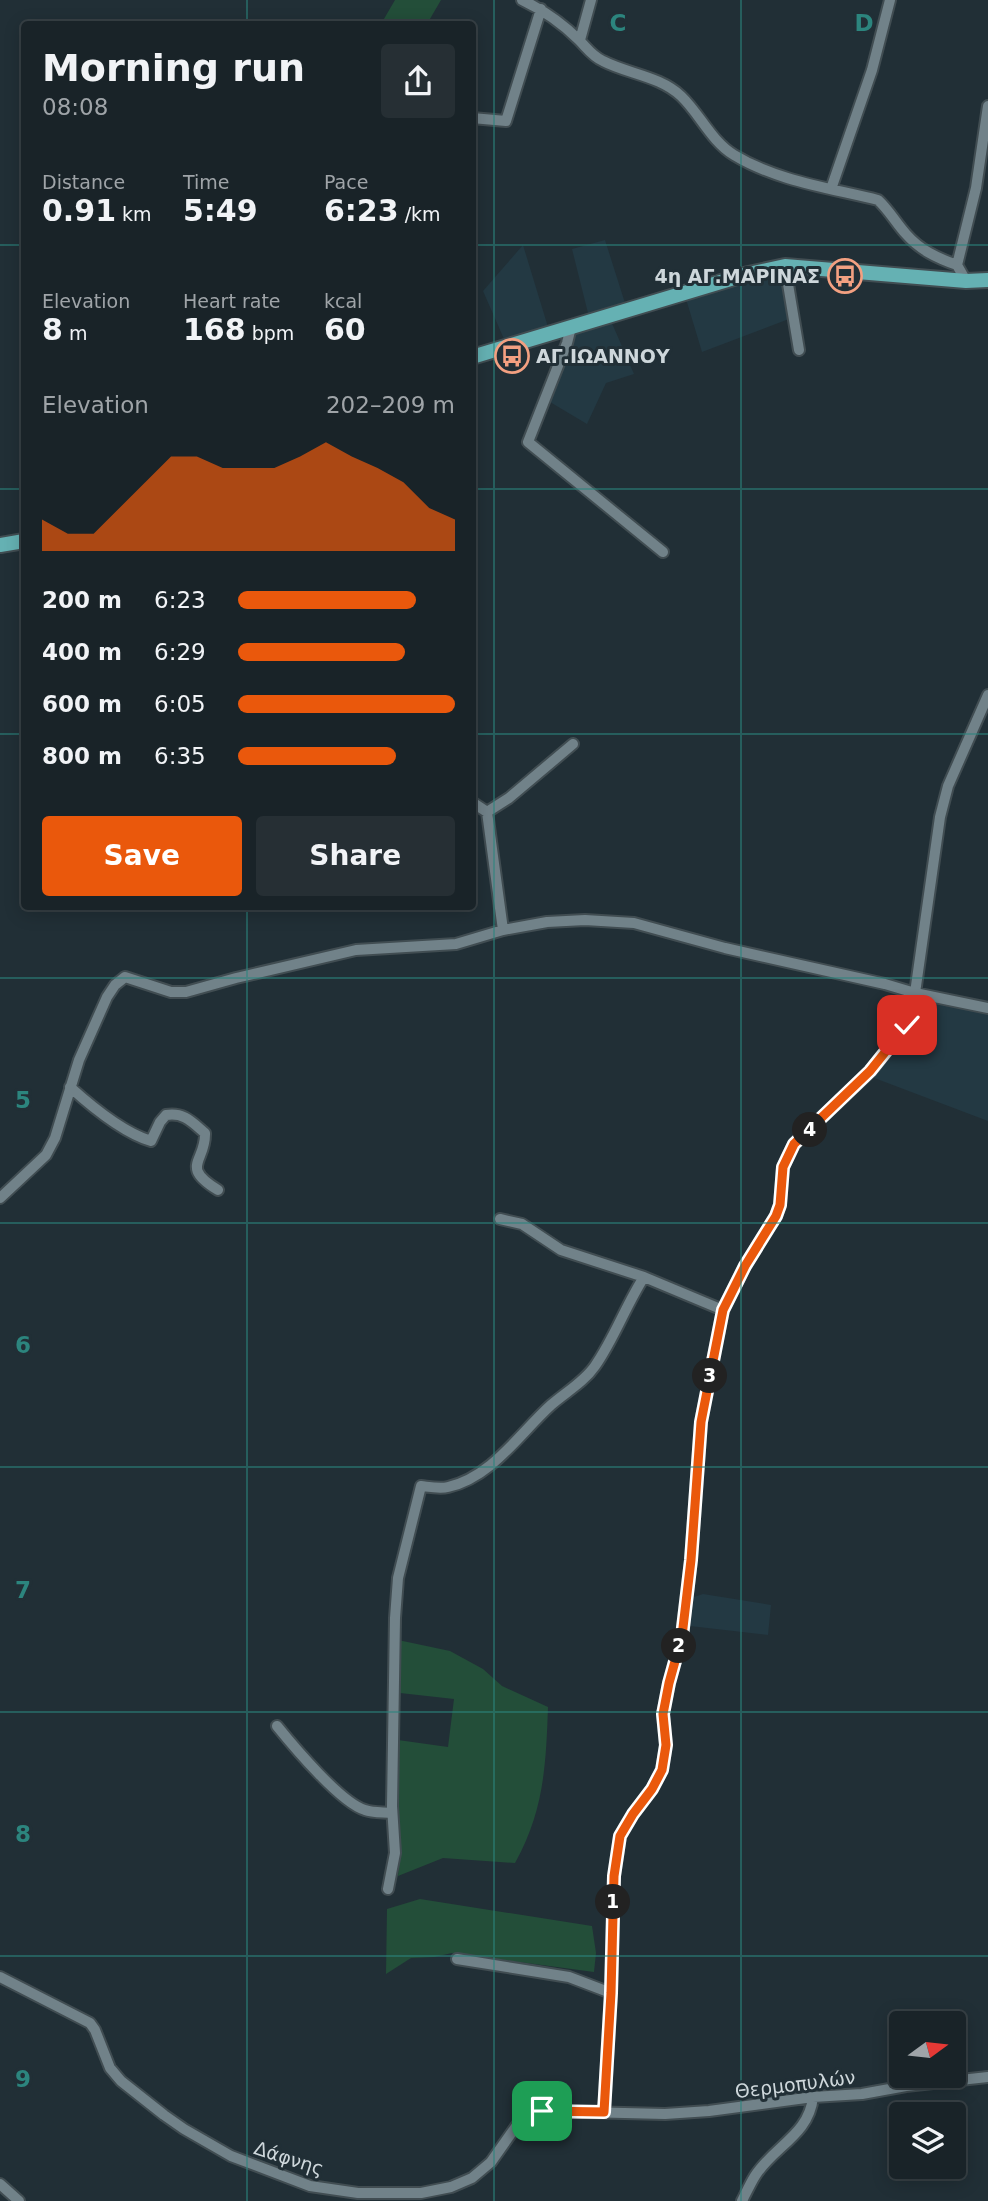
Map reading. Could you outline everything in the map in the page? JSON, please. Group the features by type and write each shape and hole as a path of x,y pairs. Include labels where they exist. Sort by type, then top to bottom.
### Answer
{"main road":[{"path":"476,356 744,275 785,266 966,281 988,280"},
{"path":"0,545 21,542"}],"street":[{"path":"522,0 541,9 602,61 670,86 709,132 733,155 793,180 878,200 917,245 933,256 957,265 966,281"},
{"path":"580,40 591,0"},
{"path":"831,189 872,70 890,0"},
{"path":"476,118 506,121 541,9"},
{"path":"957,265 976,188 988,106"},
{"path":"785,266 799,350"},
{"path":"571,327 528,442 663,552"},
{"path":"604,2112 614,1876 620,1836 662,1770 666,1745 663,1714 682,1636 691,1560 701,1422 723,1310 745,1266 776,1216 780,1205 783,1167 794,1144 870,1071 907,1025 915,993 940,817 948,786 988,695"},
{"path":"487,812 509,798 573,744"},
{"path":"476,805 487,812 503,930"},
{"path":"0,1198 46,1154 55,1138 79,1060 107,996 125,977 171,992 186,992 356,950 456,944 503,930 547,922 585,920 634,923 725,948 988,1008"},
{"path":"70,1087 86,1102 143,1139 151,1141 166,1115 176,1113 189,1118 205,1132 205,1143 197,1164 199,1174 203,1181 218,1190"},
{"path":"500,1219 522,1224 561,1251 643,1277 723,1310"},
{"path":"388,1889 395,1853 393,1813 397,1591 421,1486 446,1488 467,1480 522,1437 594,1367 643,1277"},
{"path":"277,1726 302,1756 348,1802 365,1810 393,1813"},
{"path":"457,1959 569,1977 611,1993"},
{"name":"Δάφνης","path":"0,1977 90,2023 110,2068 121,2081 184,2129 231,2156 310,2186 359,2193 421,2193 437,2190 472,2178 491,2162 522,2118 532,2113 604,2112"},
{"name":"Θερμοπυλών","path":"604,2112 665,2114 709,2111 988,2077"},
{"path":"742,2201 755,2175 805,2123 811,2111 813,2097"},
{"path":"0,2184 19,2201"}],"shaded area":[{"path":"605,240 625,303 588,313 572,249"},
{"path":"523,245 548,327 504,339 483,291"},
{"path":"784,274 794,317 702,352 686,299 742,282"},
{"path":"611,321 634,374 606,383 587,424 550,402 575,332"},
{"path":"918,999 988,1011 988,1121 869,1076"},
{"path":"703,1594 771,1605 768,1635 690,1626 694,1597"}],"green space":[{"path":"395,0 441,0 429,21 383,21"},
{"path":"398,1640 450,1651 483,1669 502,1686 548,1707 546,1749 538,1806 525,1844 515,1863 443,1858 398,1876 398,1740 448,1747 454,1699 400,1693"},
{"path":"420,1899 592,1926 596,1953 594,1972 452,1953 411,1958 386,1974 387,1909"}],"place":[{"name":"4η ΑΓ.ΜΑΡΙΝΑΣ","path":"845,276"},
{"name":"ΑΓ.ΙΩΑΝΝΟΥ","path":"512,356"}],"route":[{"path":"542,2111 604,2112 614,1876 620,1836 662,1770 666,1745 663,1714 682,1636 691,1560 701,1422 723,1310 745,1266 776,1216 780,1205 783,1167 794,1144 870,1071 907,1025"}]}
